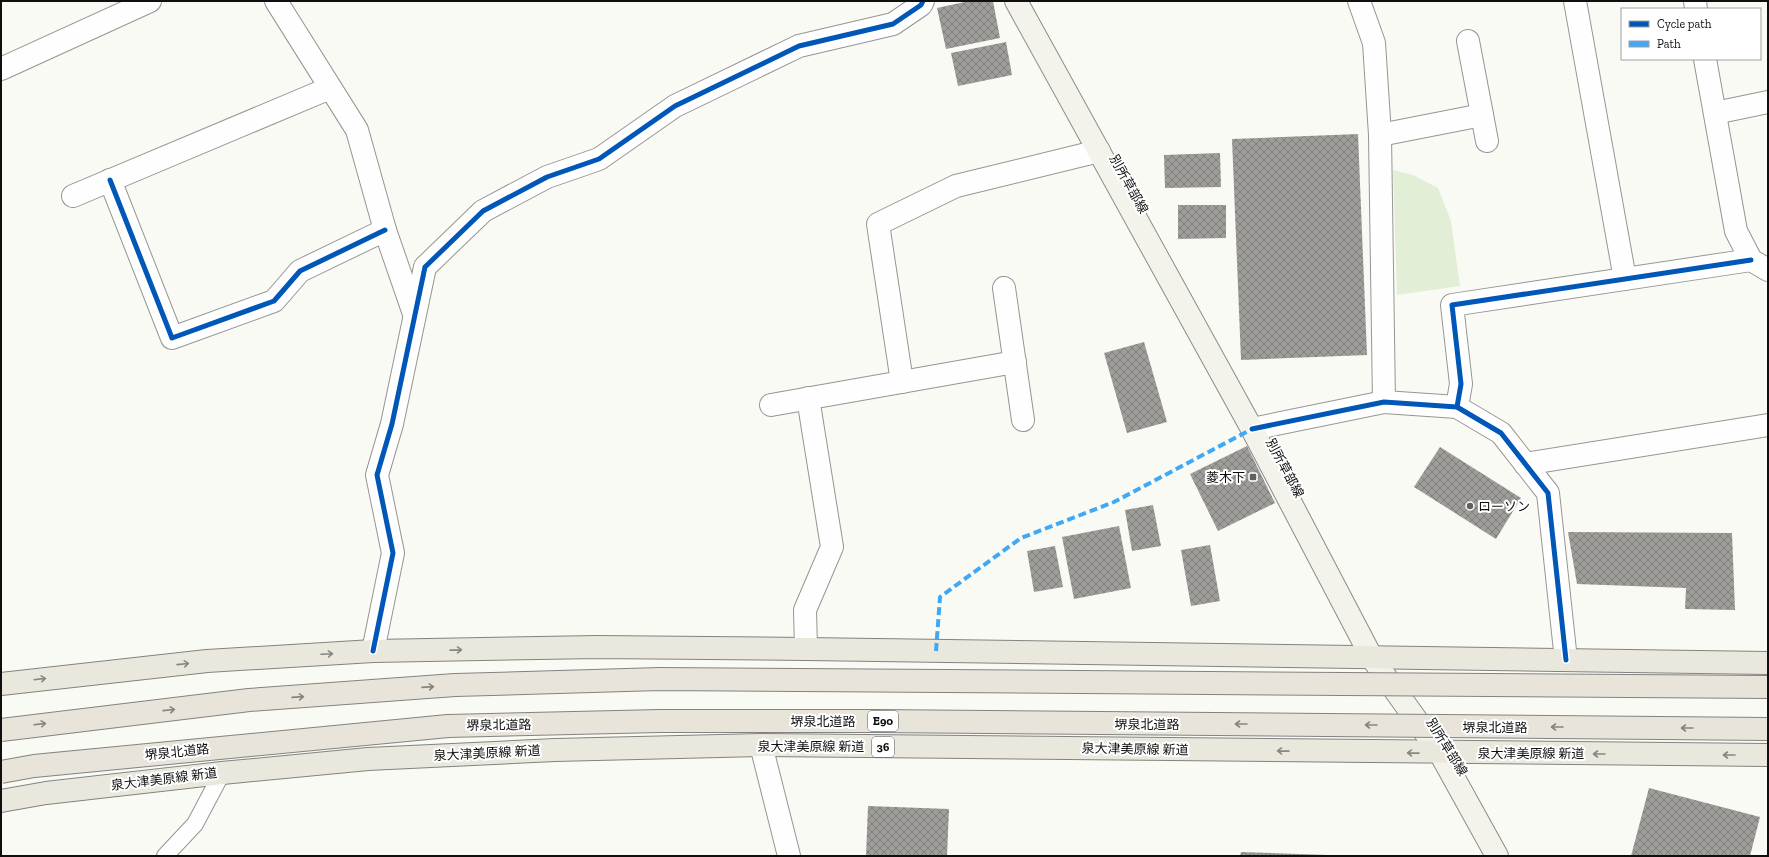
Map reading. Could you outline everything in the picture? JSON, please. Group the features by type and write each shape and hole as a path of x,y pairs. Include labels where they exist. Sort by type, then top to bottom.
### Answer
{"highway":[{"path":"1,730 249,700 455,685 660,679 1768,688"},
{"name":"堺泉北道路","path":"1,772 34,766 448,726 660,721 882,721 1768,729"}],"main road":[{"name":"別所草部線","path":"1016,1 1252,429 1372,658 1440,753 1497,856"},
{"path":"1,684 207,661 373,651 597,647 806,648 1768,663"},
{"name":"泉大津美原線 新道","path":"1,801 46,793 222,773 376,759 555,750 762,745 1440,753 1768,755"}],"street":[{"path":"1,69 150,1"},
{"path":"276,1 357,130 385,230 414,314"},
{"path":"373,651 393,553 377,475 392,424 425,267 483,211 547,177 599,159 675,106 799,46 892,24 921,4 923,1"},
{"path":"1359,1 1374,43 1380,135 1384,402"},
{"path":"1575,1 1625,279"},
{"path":"1468,41 1487,141"},
{"path":"1456,407 1462,384 1452,305 1625,279 1760,265 1736,231 1705,60"},
{"path":"73,196 330,88"},
{"path":"1715,113 1768,102"},
{"path":"1380,135 1482,116"},
{"path":"902,382 878,224 956,186 1099,151"},
{"path":"110,180 172,338 274,301 300,271 385,230"},
{"path":"1004,288 1023,420"},
{"path":"771,405 1015,362"},
{"path":"806,648 805,610 832,547 808,398"},
{"path":"1252,429 1384,402 1456,407 1501,433 1548,493 1566,660"},
{"path":"1525,464 1768,424"},
{"path":"762,745 789,856"}],"lane":[{"path":"165,856 195,824 222,773"}],"green space":[{"path":"1393,170 1413,175 1438,188 1451,221 1460,286 1397,295"}],"building":[{"path":"969,1 993,1 1000,38 946,49 937,8"},
{"path":"1006,42 1012,75 958,86 951,53"},
{"path":"1358,134 1367,355 1241,360 1232,139"},
{"path":"1220,153 1221,187 1165,188 1164,155"},
{"path":"1178,205 1226,205 1226,238 1178,239"},
{"path":"1144,342 1167,422 1127,433 1104,353"},
{"path":"1247,446 1275,503 1218,531 1190,474"},
{"path":"1440,447 1521,498 1496,539 1414,487"},
{"path":"1153,505 1161,546 1132,551 1125,510"},
{"path":"1119,526 1131,588 1074,599 1062,537"},
{"path":"1568,532 1732,533 1735,610 1685,609 1686,588 1577,584"},
{"path":"1210,545 1220,601 1191,606 1181,550"},
{"path":"1055,546 1063,587 1034,592 1027,551"},
{"path":"1649,788 1760,817 1750,856 1631,856"},
{"path":"868,806 949,809 947,856 866,856"},
{"path":"1241,852 1328,855 1328,856 1240,856"}],"marked path":[{"path":"936,651 940,597 1021,538 1114,502 1252,429"}],"cycle path":[{"path":"373,651 393,553 377,475 392,424 425,267 483,211 547,177 599,159 675,106 799,46 893,24 921,5 923,1"},
{"path":"110,180 172,338 274,301 300,271 385,230"},
{"path":"1457,407 1461,384 1452,305 1751,260"},
{"path":"1252,429 1384,402 1457,407 1501,433 1548,493 1566,660"}],"place":[{"name":"菱木下","path":"1253,477"},
{"name":"ローソン","path":"1470,506"}]}
